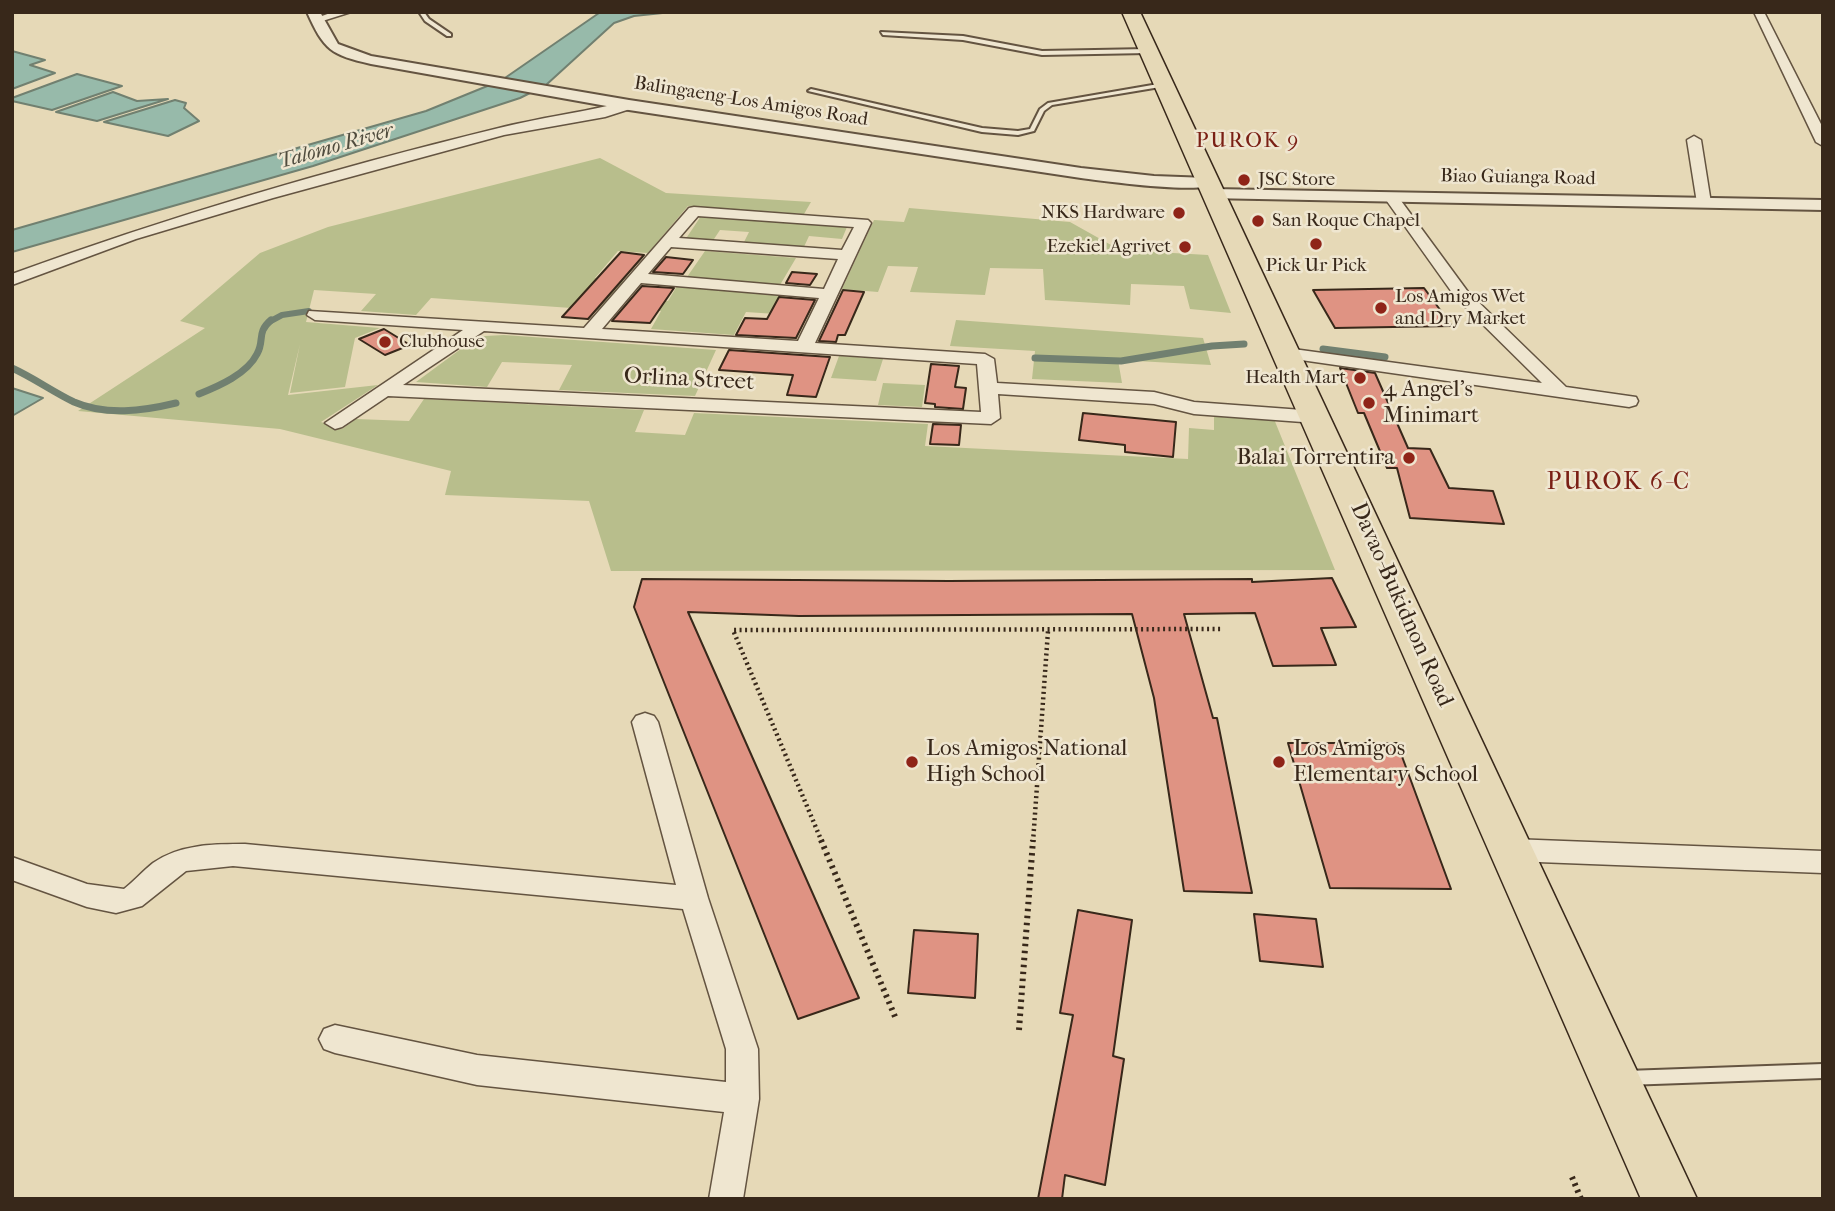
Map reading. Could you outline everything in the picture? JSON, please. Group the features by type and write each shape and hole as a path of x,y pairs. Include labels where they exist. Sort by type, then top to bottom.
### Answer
{"highway":[{"name":"Davao-Bukidnon Road","path":"1131,12 1669,1199"}],"street":[{"path":"315,16 346,12"},
{"path":"1759,12 1823,142"},
{"name":"Balingaeng-Los Amigos Road","path":"315,16 328,44 349,55 629,104 1210,189"},
{"path":"12,280 131,236 281,191 503,131 605,113 629,104"},
{"path":"1694,140 1704,202"},
{"name":"Biao Guianga Road","path":"1210,189 1391,197 1823,205"},
{"path":"1391,197 1462,295 1561,392"},
{"path":"589,333 694,211 863,223 804,347"},
{"path":"667,242 847,255"},
{"path":"636,278 829,294"},
{"path":"315,315 985,359 988,388 1154,398 1194,408 1312,409"},
{"path":"335,423 480,326"},
{"path":"1286,353 1629,401"},
{"name":"Orlina Street","path":"384,390 991,418 988,388"},
{"path":"645,722 694,898 742,1049 745,1073 743,1099 726,1199"},
{"path":"1512,850 1823,862"},
{"path":"12,868 73,890 120,901 138,894 157,875 179,861 197,857 245,855 694,898"},
{"path":"335,1039 477,1070 743,1099"}],"lane":[{"path":"421,12 427,20 449,35"},
{"path":"883,33 963,38 1042,53 1148,51"},
{"path":"811,90 982,130 1018,133 1032,130 1042,110 1050,104 1164,85"},
{"path":"1615,1078 1823,1071"}],"path":[{"path":"896,1019 733,630 1221,629"},
{"path":"1019,1030 1048,631"},
{"path":"1572,1177 1581,1199"}],"green space":[{"path":"600,158 666,193 811,202 804,214 688,206 648,253 618,251 595,278 624,281 599,310 431,298 416,315 361,311 376,294 314,290 306,322 380,328 355,338 345,387 290,393 300,344 288,395 378,385 321,422 342,429 356,419 409,421 424,399 644,410 635,432 685,435 694,413 928,424 925,446 1188,459 1189,428 1214,430 1214,414 1274,419 1335,570 611,571 589,501 445,495 451,471 280,429 78,411 205,328 180,321 260,253 328,227"},
{"path":"909,208 1070,222 1120,250 1208,255 1231,313 1190,309 1184,286 1131,284 1130,305 1045,300 1043,269 990,268 985,295 910,292 918,267 888,266 878,292 842,289 874,220 904,222"},
{"path":"701,216 847,227 842,239 809,236 803,249 743,244 749,232 720,230 712,242 685,240"},
{"path":"705,251 796,258 780,285 687,277"},
{"path":"677,286 786,295 776,314 746,312 734,335 651,329 661,311 627,309 635,298 668,301"},
{"path":"956,320 1203,338 1211,365 1118,360 1122,383 1032,379 1035,351 950,346"},
{"path":"504,335 716,350 695,396 559,390 572,365 502,362 487,387 416,382 473,340"},
{"path":"839,356 883,359 876,381 831,378"},
{"path":"883,383 925,385 922,407 878,405"}],"water":[{"name":"Talomo River","path":"672,12 634,16 614,23 546,85 520,98 313,166 12,252 12,230 426,111 502,80 599,13"},
{"path":"12,51 45,60 30,65 55,73 12,89"},
{"path":"77,74 122,86 52,110 12,101 12,98"},
{"path":"113,92 137,101 168,99 97,121 56,112"},
{"path":"175,100 186,103 184,108 199,121 168,136 104,122"},
{"path":"12,388 43,398 12,416"}],"building":[{"path":"621,252 644,255 588,319 562,317"},
{"path":"666,257 693,260 683,274 653,272"},
{"path":"792,272 817,274 810,285 786,283"},
{"path":"642,286 674,288 650,323 612,321"},
{"name":"Los Amigos Wet and Dry Market","path":"1424,288 1452,326 1335,328 1313,290"},
{"path":"843,290 864,292 845,335 838,335 836,342 819,341"},
{"path":"779,297 815,300 796,338 736,335 745,318 767,319"},
{"name":"Clubhouse","path":"384,329 410,345 385,355 359,339"},
{"path":"729,350 830,357 816,397 787,395 793,375 719,370"},
{"path":"931,364 959,366 955,387 966,388 963,409 935,407 935,404 925,403"},
{"path":"1340,368 1375,373 1408,448 1430,449 1449,488 1493,491 1504,524 1410,518 1397,468 1387,468 1364,413 1358,413"},
{"path":"1083,413 1176,422 1173,457 1125,452 1125,445 1079,440"},
{"path":"933,424 961,425 959,445 930,444"},
{"path":"1332,578 1356,627 1321,628 1336,665 1273,666 1255,613 1184,614 1213,718 1217,718 1252,893 1184,891 1154,698 1132,614 799,616 688,612 859,998 798,1019 634,607 642,579 1252,579 1252,582"},
{"path":"1288,743 1397,743 1451,889 1330,888"},
{"path":"1078,910 1132,920 1113,1056 1124,1059 1105,1185 1065,1175 1062,1199 1038,1199 1073,1015 1060,1013"},
{"path":"1254,914 1316,919 1323,967 1260,961"},
{"path":"914,930 978,934 975,998 908,993"}],"waterway":[{"path":"269,322 282,315 309,311"},
{"path":"199,394 224,383 247,368 257,354 262,333 269,322"},
{"path":"1035,358 1121,361 1212,346 1244,344"},
{"path":"1323,349 1385,357"},
{"path":"12,368 74,402 99,409 138,410 176,403"}],"place":[{"name":"JSC Store","path":"1244,180"},
{"name":"NKS Hardware","path":"1179,213"},
{"name":"San Roque Chapel","path":"1258,221"},
{"name":"Pick Ur Pick","path":"1316,244"},
{"name":"Ezekiel Agrivet","path":"1185,247"},
{"name":"Los Amigos Wet and Dry Market","path":"1381,308"},
{"name":"Clubhouse","path":"385,342"},
{"name":"Health Mart","path":"1360,378"},
{"name":"4 Angel's Minimart","path":"1369,403"},
{"name":"Balai Torrentira","path":"1409,458"},
{"name":"Los Amigos National High School","path":"912,762"},
{"name":"Los Amigos Elementary School","path":"1279,762"}],"district":[{"name":"PUROK 9","path":"1248,142"},
{"name":"PUROK 6-C","path":"1619,483"}]}
